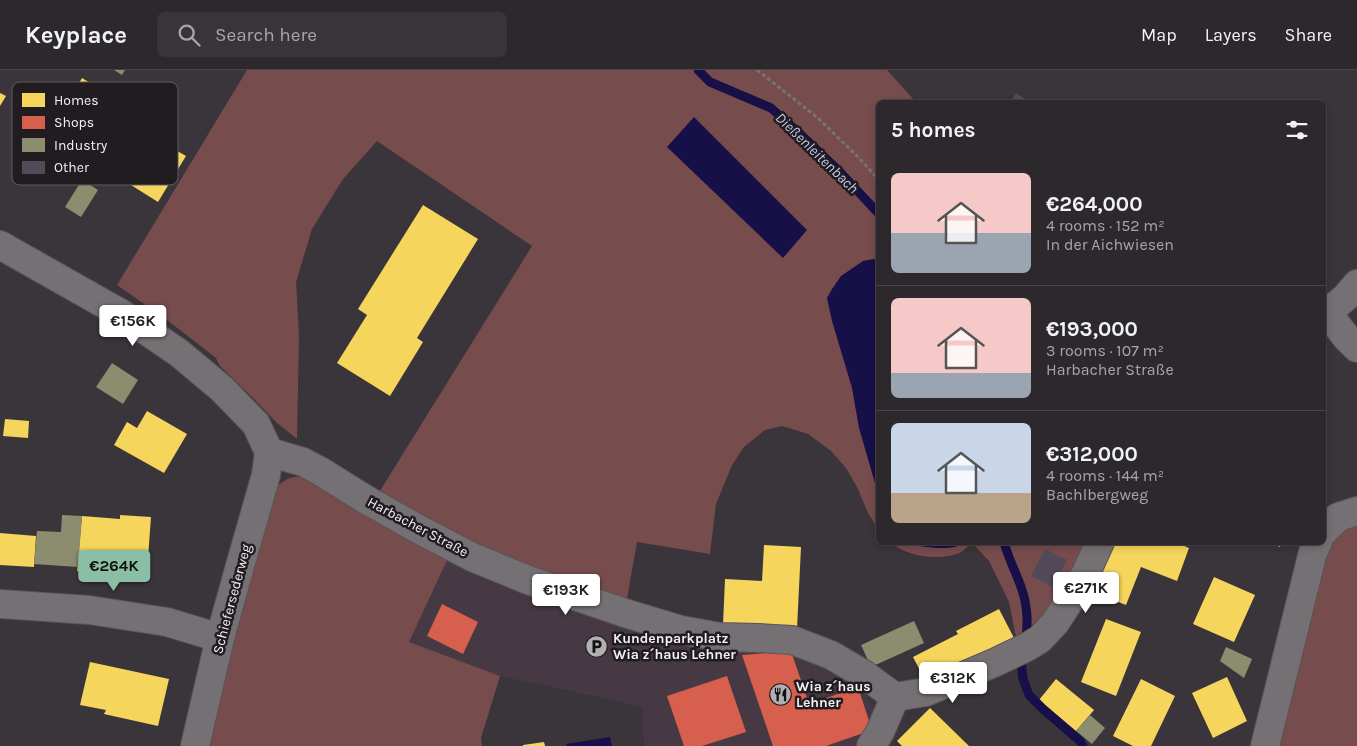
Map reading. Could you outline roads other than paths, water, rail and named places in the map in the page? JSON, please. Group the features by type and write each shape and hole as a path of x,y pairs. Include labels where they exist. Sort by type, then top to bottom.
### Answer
{"street":[{"path":"0,245 122,314 179,353 222,389 256,424 269,452"},
{"path":"1357,284 1346,297 1326,313 1357,348"},
{"name":"Schiefersederweg","path":"194,746 220,638 266,475 269,452"},
{"name":"Harbacher Straße","path":"269,452 303,462 420,530 472,557 528,580 681,630 720,637 792,640 831,655 865,675 895,697"},
{"path":"1326,529 1338,517 1357,511"},
{"path":"871,746 880,732 895,697 926,692 996,662 1040,639 1055,623 1086,574 1099,545"},
{"path":"1265,746 1317,545"},
{"path":"0,604 89,610 167,622 220,638"}],"waterway":[{"name":"Dießenleitenbach","path":"698,70 710,82 771,108 839,171 876,211"},
{"name":"Dießenleitenbach","path":"1005,545 1025,600 1027,614 1025,641"},
{"name":"Dießenleitenbach","path":"1023,654 1021,661 1023,679 1029,695 1080,741 1083,746"}],"place":[{"name":"Kundenparkplatz Wia z´haus Lehner","path":"597,646"},
{"name":"Wia z´haus Lehner","path":"780,694"}]}
